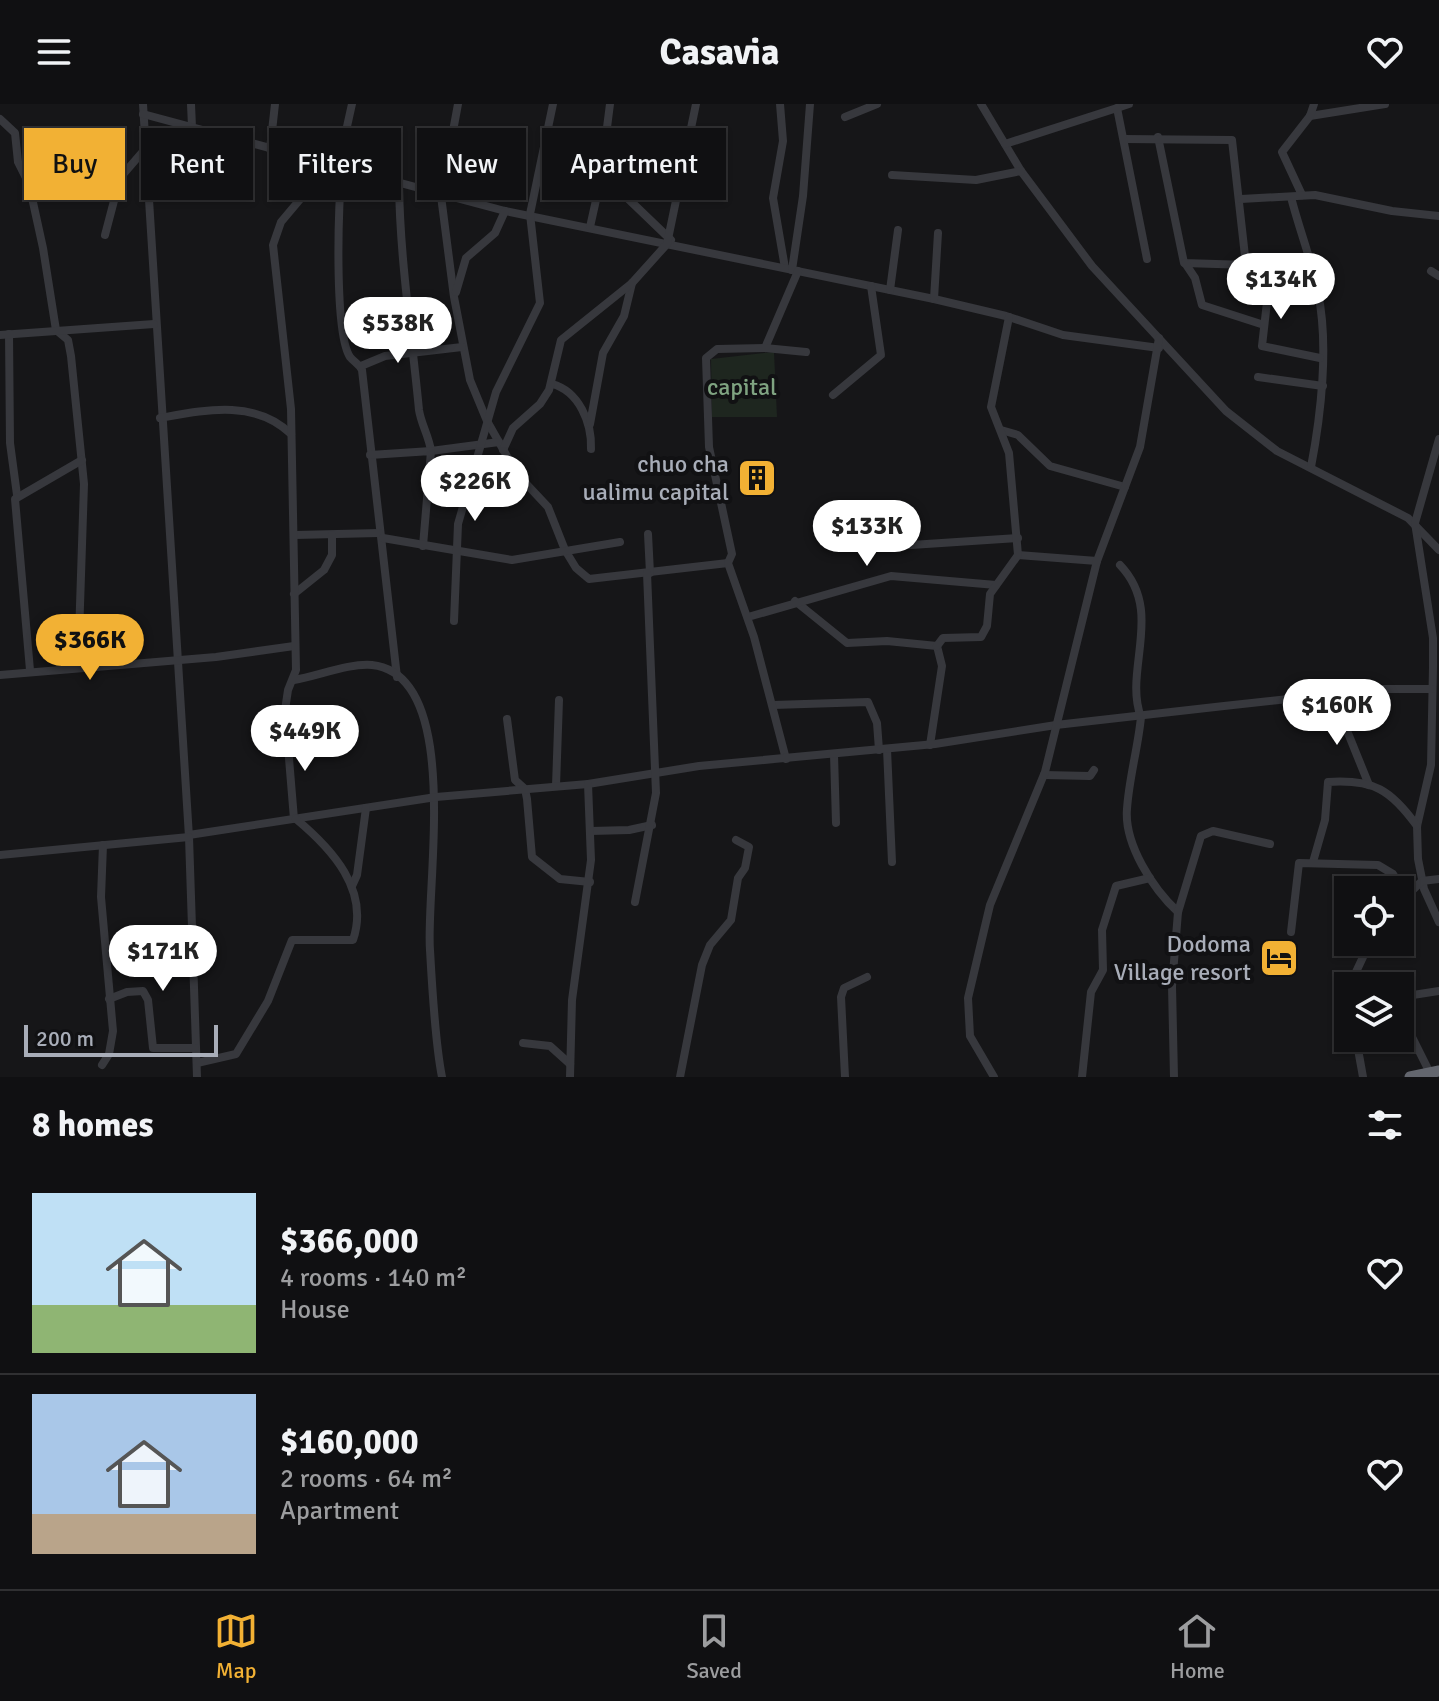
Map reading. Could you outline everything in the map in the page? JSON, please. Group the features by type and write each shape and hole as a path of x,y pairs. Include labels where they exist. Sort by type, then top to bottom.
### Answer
{"highway":[{"path":"1410,1077 1434,1072"}],"street":[{"path":"191,104 192,127"},
{"path":"272,128 275,104"},
{"path":"346,128 352,104"},
{"path":"454,128 458,104"},
{"path":"454,621 458,524 496,392 540,303 530,214 553,104"},
{"path":"607,128 610,104"},
{"path":"370,455 499,443 540,404 552,384 561,340 632,283 668,241 696,104"},
{"path":"780,104 783,141 773,198 792,270"},
{"path":"765,348 792,270 803,196 810,104"},
{"path":"845,117 877,104"},
{"path":"981,104 1021,171 1092,266 1159,343 1226,411 1258,439 1415,523 1439,550"},
{"path":"1005,144 1129,104"},
{"path":"1302,195 1282,152 1310,116 1314,104"},
{"path":"1310,116 1385,104"},
{"path":"1117,108 1147,259"},
{"path":"143,109 196,128"},
{"path":"0,119 15,133 18,162 29,184 56,330 68,340 71,356 82,460 83,561 78,666"},
{"path":"1158,137 1184,263 1195,278 1202,305 1264,325"},
{"path":"1124,139 1232,140 1246,265"},
{"path":"105,235 120,178 141,154"},
{"path":"892,175 976,180 1021,171"},
{"path":"1241,199 1302,195 1438,215"},
{"path":"1291,197 1319,294 1323,386 1311,467"},
{"path":"149,200 154,324 189,836 197,1077"},
{"path":"197,1063 236,1054 268,1001 292,940 353,940 356,929 351,886 333,854 295,819 285,710 288,690 294,680 295,535 288,365 273,245 281,222 303,200"},
{"path":"338,200 339,277 348,352 361,366 397,677"},
{"path":"400,200 412,353 420,416 428,429 431,451 423,546"},
{"path":"442,200 462,347 480,407 517,474 548,507 565,550 576,568 589,579 728,563"},
{"path":"458,200 668,241"},
{"path":"590,227 595,200"},
{"path":"629,200 668,241 677,246 934,299 1009,317 1063,335 1159,343"},
{"path":"454,297 466,258 495,233 505,211"},
{"path":"890,290 898,230"},
{"path":"934,299 938,233"},
{"path":"1184,263 1311,267"},
{"path":"1264,267 1268,278 1263,349 1320,358"},
{"path":"591,449 590,424 603,353 624,316 632,283"},
{"path":"833,395 881,355 871,286"},
{"path":"937,646 943,638 981,637 987,626 990,594 1018,555 1009,453 991,407 1009,317"},
{"path":"30,670 14,503 17,495 10,443 4,334 154,324"},
{"path":"994,1077 970,1036 968,998 996,885 1044,775 1097,561 1140,447 1159,343"},
{"path":"361,366 372,359 462,347"},
{"path":"786,759 748,617 728,563 732,554 706,427 706,358 712,349 765,348 806,352"},
{"path":"1258,377 1323,386"},
{"path":"552,384 565,390 590,424"},
{"path":"480,407 496,392"},
{"path":"160,418 243,410 280,423 291,434"},
{"path":"499,443 513,428"},
{"path":"1001,430 1018,435 1050,466 1125,487"},
{"path":"1439,439 1415,523 1433,638 1428,782 1417,826 1422,881 1439,922"},
{"path":"17,495 82,460"},
{"path":"635,902 656,793 648,534"},
{"path":"295,535 381,536 456,553 512,560 620,542"},
{"path":"294,594 324,570 332,555 332,535"},
{"path":"911,545 1018,538"},
{"path":"1018,555 1097,561"},
{"path":"1120,565 1130,575 1139,598 1143,638 1137,705 1141,717 1127,818 1150,878 1178,912"},
{"path":"748,617 795,601 899,576 996,585"},
{"path":"795,601 847,643 887,641 937,646"},
{"path":"0,675 294,646"},
{"path":"930,745 942,666 937,646"},
{"path":"294,680 374,665 397,677 419,700 427,723 436,797 430,950 442,1077"},
{"path":"0,855 189,836 436,797 588,784 654,773 930,745 1056,725 1379,689 1432,689"},
{"path":"1333,696 1369,785"},
{"path":"556,786 559,700"},
{"path":"773,705 868,702 883,750 892,862"},
{"path":"507,719 515,780 525,789 532,857 560,879 590,882"},
{"path":"834,754 836,823"},
{"path":"1044,775 1080,778 1090,776 1094,770"},
{"path":"1313,862 1325,820 1328,782 1369,785 1392,794 1417,826"},
{"path":"1428,782 1439,783"},
{"path":"570,1077 572,1000 590,882 588,784"},
{"path":"351,886 357,875 366,808"},
{"path":"591,831 634,830 652,825"},
{"path":"1174,1077 1172,986 1178,912 1203,834 1213,831 1270,844"},
{"path":"680,1077 702,965 710,945 731,920 738,878 745,868 749,847 736,840"},
{"path":"102,1065 109,1054 113,1037 101,897 103,845"},
{"path":"1291,932 1296,867 1313,862 1378,865 1394,876"},
{"path":"1082,1077 1091,992 1103,970 1101,936 1116,886 1150,878"},
{"path":"1414,888 1422,881 1439,879"},
{"path":"845,1077 841,997 844,988 867,977"},
{"path":"109,999 127,992 143,991 148,1000 153,1048 195,1048"},
{"path":"1414,995 1439,991"},
{"path":"1414,1037 1434,1072"},
{"path":"523,1043 550,1046 570,1064"},
{"path":"1359,1052 1363,1077"}],"green space":[{"name":"capital","path":"774,352 777,417 712,417 711,359"}],"place":[{"name":"chuo cha ualimu capital","path":"757,478"},
{"name":"Dodoma Village resort","path":"1279,958"}]}
